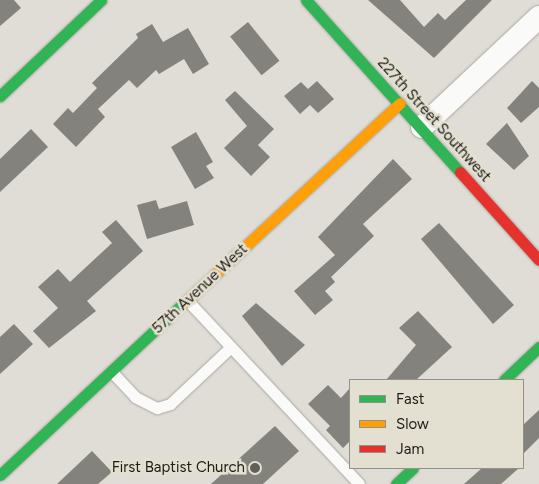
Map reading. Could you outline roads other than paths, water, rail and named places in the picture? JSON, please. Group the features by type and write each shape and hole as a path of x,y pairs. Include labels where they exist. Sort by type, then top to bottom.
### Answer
{"street":[{"path":"3,88 101,0"},
{"name":"227th Street Southwest","path":"306,0 422,127 539,260"},
{"path":"422,127 539,17"},
{"name":"57th Avenue West","path":"0,475 400,103"},
{"path":"505,379 539,347"},
{"path":"396,484 412,469"}],"lane":[{"path":"188,301 359,484"},
{"path":"112,372 135,397 158,408 170,404 231,347"}],"place":[{"name":"First Baptist Church","path":"255,468"}]}
